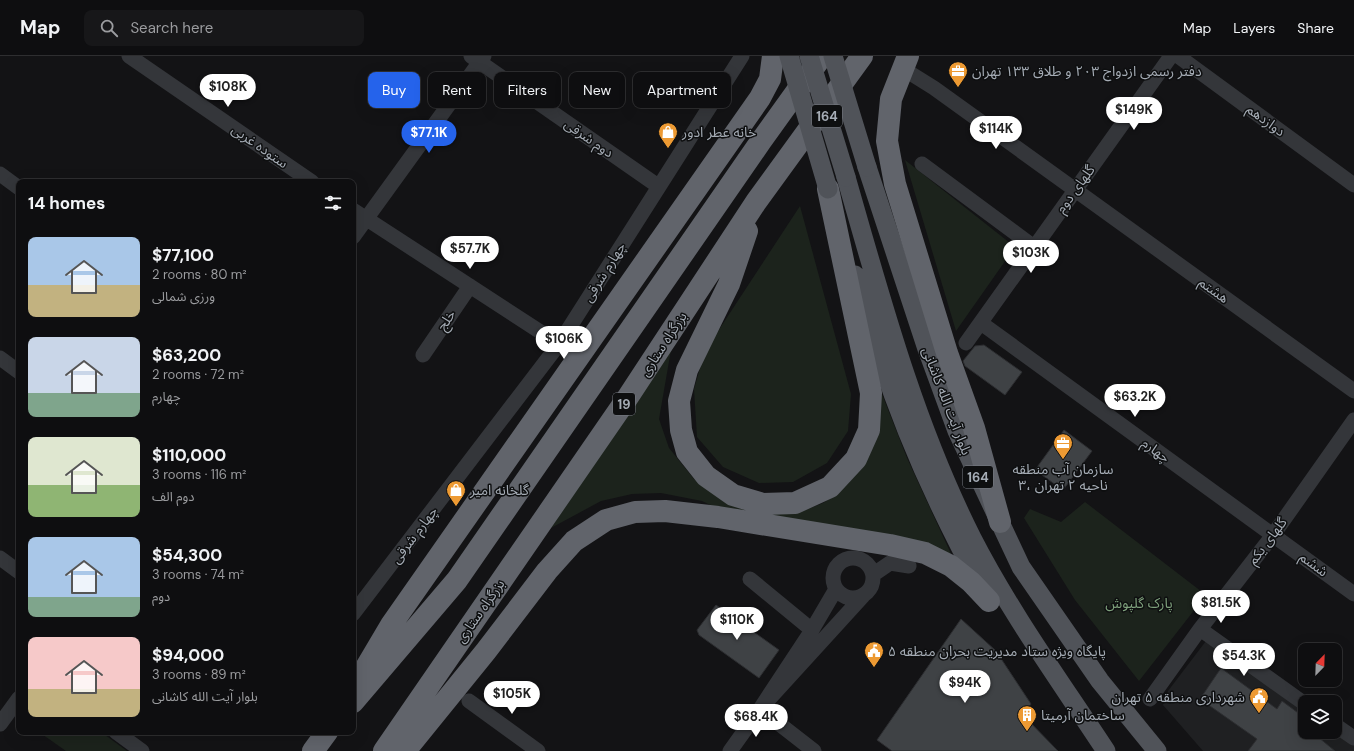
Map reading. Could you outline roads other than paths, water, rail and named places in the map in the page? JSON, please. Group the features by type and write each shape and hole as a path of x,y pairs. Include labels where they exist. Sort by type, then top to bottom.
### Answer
{"highway":[{"path":"356,684 390,625 760,98 770,79 773,56"},
{"path":"356,699 458,580 761,141 822,56"},
{"name":"بزرگراه ستاری","path":"384,751 626,400 756,202 862,56"},
{"path":"905,62 892,99 887,141 895,184 947,353 974,428 1000,522"},
{"path":"756,202 729,284 687,370 679,401 681,430 687,452 706,476 733,495 763,504 795,503 830,487 856,459 869,430 871,393 837,183"},
{"path":"405,751 486,651 547,571 574,542 606,520 635,512 665,510 718,517 890,545 925,553 951,566 971,582 989,601"},
{"path":"313,751 326,735"}],"main road":[{"path":"789,56 837,183 881,360 920,459 960,548 989,601 1016,616"},
{"name":"164","path":"809,56 837,183 897,354 934,453 972,538 1016,616 1106,751"},
{"name":"بلوار آیت الله کاشانی","path":"833,56 867,167 927,349 957,431 1021,567 1100,681 1157,751"}],"street":[{"name":"ستوده غربی","path":"129,56 308,179"},
{"name":"چهارم شرقی","path":"356,610 559,344 742,56"},
{"name":"گلهای دوم","path":"966,343 1171,56"},
{"name":"دوازدهم","path":"1178,56 1354,184"},
{"name":"دوم شرقی","path":"478,58 658,186"},
{"path":"356,233 478,58"},
{"name":"هشتم","path":"905,62 934,88 1354,391"},
{"path":"922,164 1034,246"},
{"path":"0,174 16,186"},
{"path":"356,212 559,344"},
{"name":"خلج","path":"423,355 470,286"},
{"name":"چهارم","path":"981,323 1273,535"},
{"path":"0,358 16,370"},
{"name":"گلهای یکم","path":"1150,699 1200,629 1273,535 1354,420"},
{"name":"ششم","path":"1273,535 1354,594"},
{"path":"0,558 16,570"},
{"path":"760,709 872,587 874,574 872,568 862,559 849,558 843,560 834,570 833,576 836,589 845,597 857,598 863,596"},
{"path":"874,574 890,563 908,566"},
{"path":"750,579 812,630"},
{"path":"730,751 760,709 812,630 836,589"},
{"path":"1200,629 1298,699"},
{"path":"469,701 538,751"},
{"path":"0,724 16,702"},
{"path":"760,709 814,751"},
{"path":"1342,730 1354,738"},
{"path":"120,735 142,751"}],"place":[{"name":"دفتر رسمی ازدواج ۲۰۳ و طلاق ۱۳۳ تهران","path":"958,88"},
{"name":"خانه عطر ادور","path":"668,149"},
{"name":"سازمان آب منطقه ۳، ناحیه ۲ تهران","path":"1063,460"},
{"name":"گلخانه امیر","path":"456,507"},
{"name":"پایگاه ویژه ستاد مدیریت بحران منطقه ۵","path":"874,668"},
{"name":"شهرداری منطقه ۵ تهران","path":"1259,714"},
{"name":"ساختمان آرمیتا","path":"1027,732"}],"park label":[{"name":"پارک گلپوش","path":"1139,603"}]}
